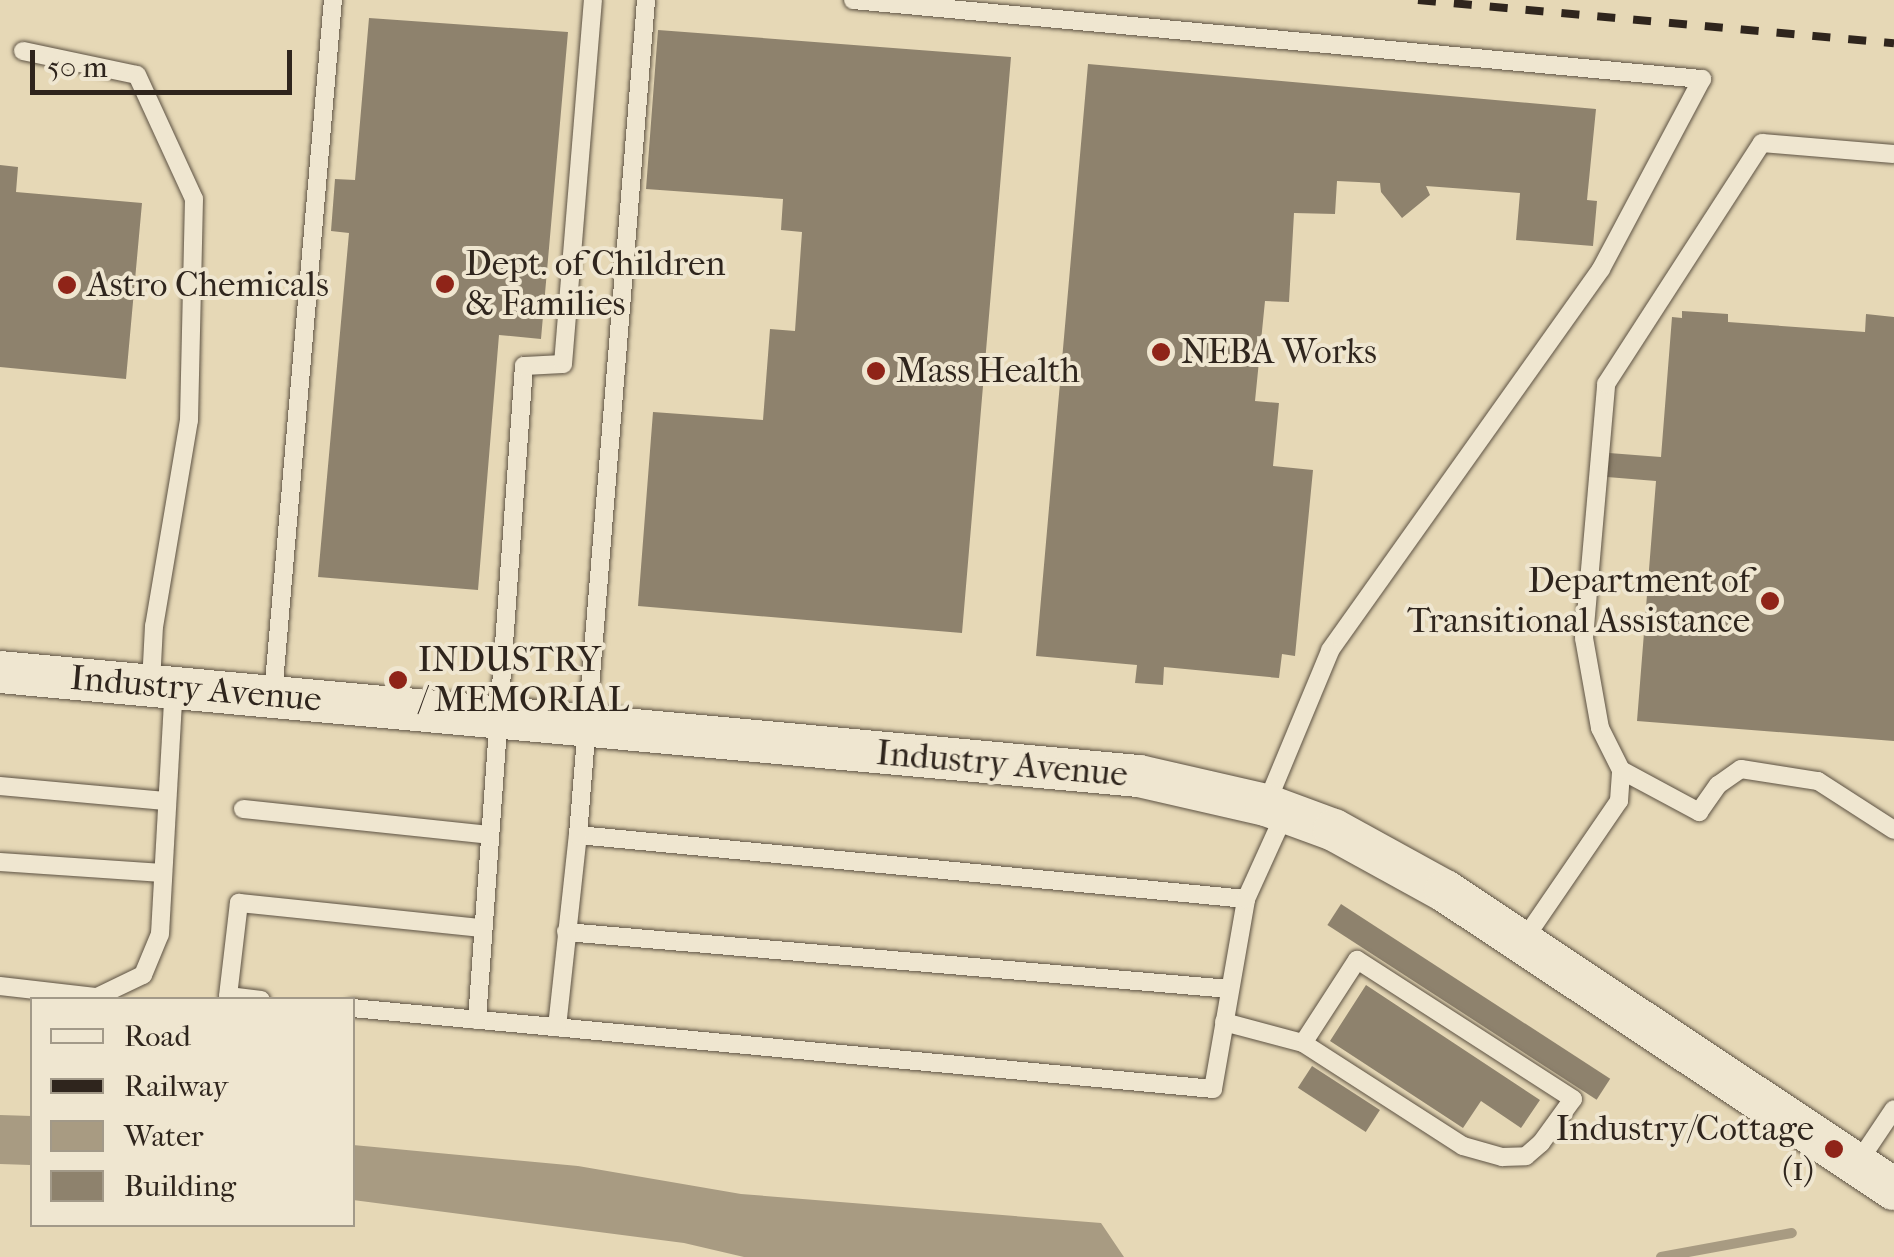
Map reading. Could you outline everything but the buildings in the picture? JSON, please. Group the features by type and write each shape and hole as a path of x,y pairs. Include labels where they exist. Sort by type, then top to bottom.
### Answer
{"street":[{"name":"Industry Avenue","path":"0,672 1139,776 1276,808 1334,830 1445,891 1894,1190"}],"lane":[{"path":"273,695 332,0"},
{"path":"476,1020 524,366 563,364 593,0"},
{"path":"557,1027 578,835 646,0"},
{"path":"355,1008 1212,1089 1246,900 1330,650 1601,269 1702,79 853,0"},
{"path":"0,986 97,996 143,975 160,934 166,801 162,685 154,626 189,420 194,199 137,75 23,50"},
{"path":"1522,942 1620,801 1621,770 1600,728 1584,638 1606,384 1762,143 1894,154"},
{"path":"1621,770 1699,812 1718,784 1741,770 1818,780 1894,830"},
{"path":"0,786 166,801"},
{"path":"243,809 490,836"},
{"path":"578,835 1246,900"},
{"path":"0,862 163,873"},
{"path":"236,997 228,996 238,903 483,928"},
{"path":"566,932 1230,989"},
{"path":"1224,1022 1303,1043 1463,1146 1502,1156 1526,1156 1542,1143 1573,1099 1357,960 1303,1043"},
{"path":"1857,1165 1894,1109"}],"water":[{"path":"0,1115 30,1116 30,1165 0,1164"},
{"path":"355,1145 578,1166 741,1194 1101,1223 1124,1257 744,1257 684,1243 355,1200"}],"waterway":[{"path":"1661,1257 1792,1233"}],"railway":[{"path":"1418,0 1894,43"}],"place":[{"name":"Dept. of Children & Families","path":"445,284"},
{"name":"Astro Chemicals","path":"67,285"},
{"name":"NEBA Works","path":"1161,352"},
{"name":"Mass Health","path":"876,371"},
{"name":"Department of Transitional Assistance","path":"1770,601"},
{"name":"INDUSTRY / MEMORIAL","path":"398,680"},
{"name":"Industry/Cottage (1)","path":"1834,1149"}]}
